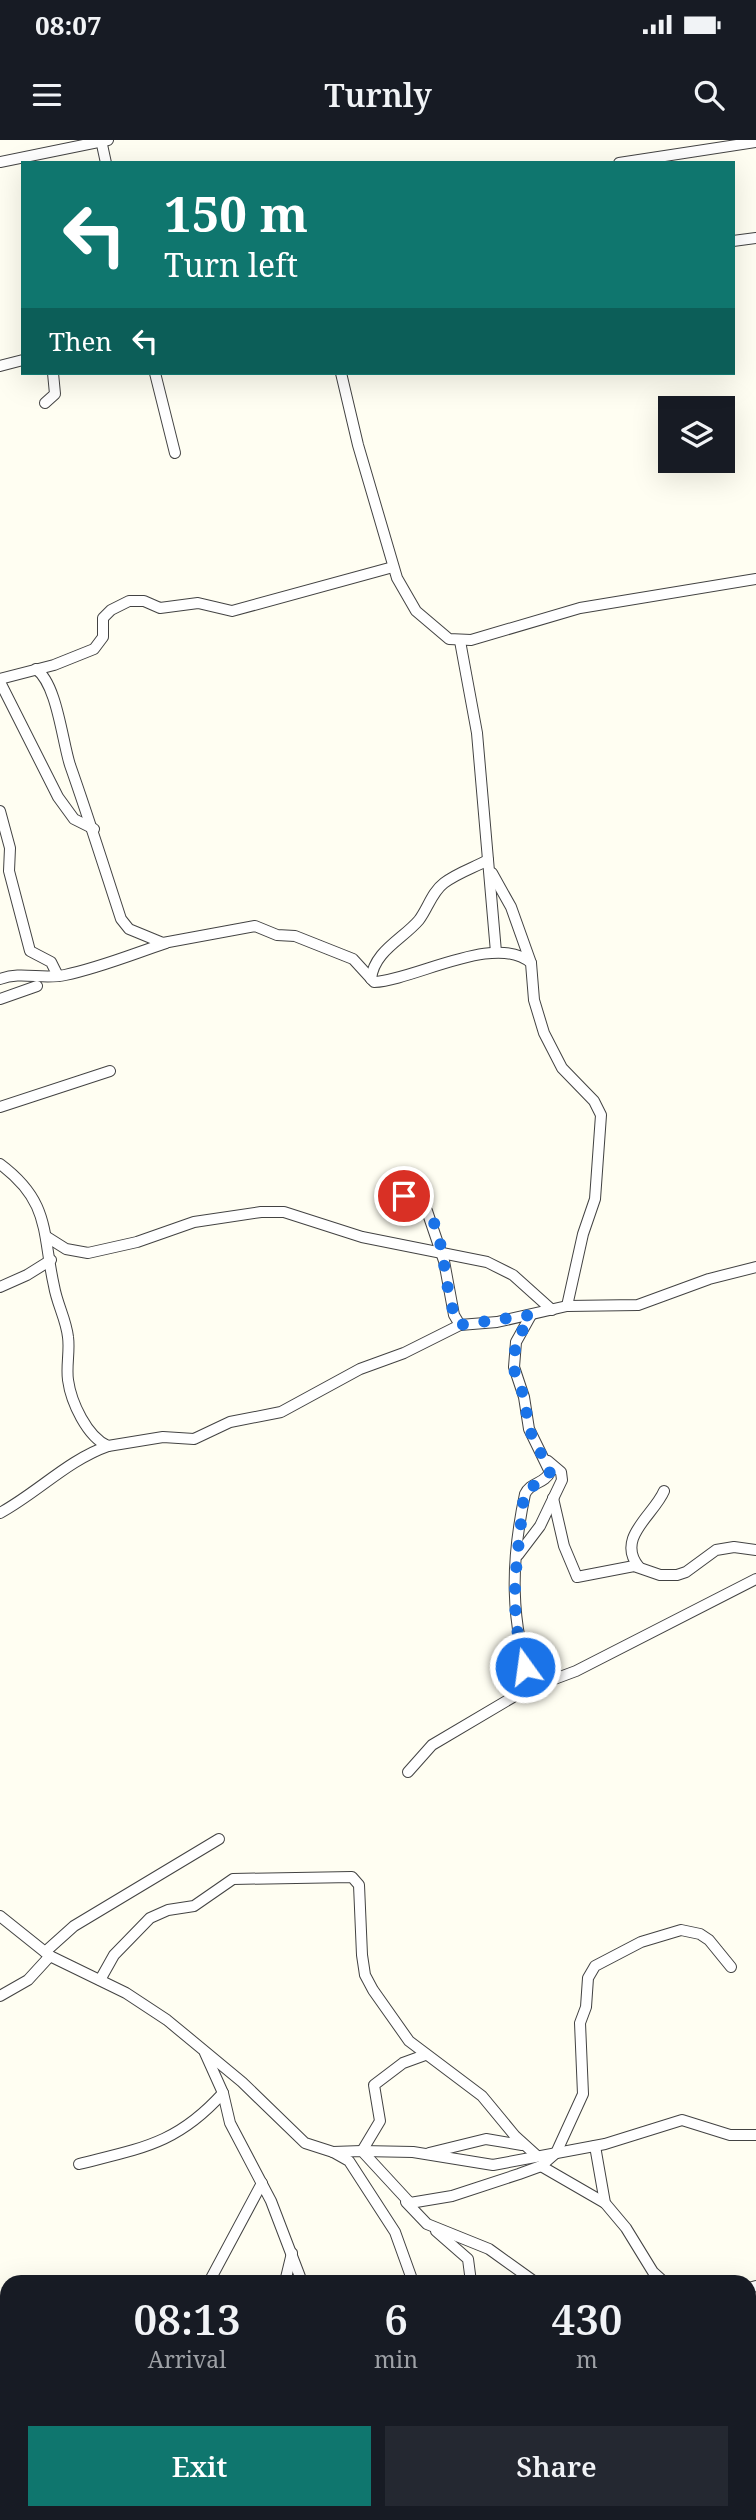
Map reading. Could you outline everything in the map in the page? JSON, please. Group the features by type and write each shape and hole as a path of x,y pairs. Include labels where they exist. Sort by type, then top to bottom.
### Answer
{"street":[{"path":"0,162 104,140 106,161"},
{"path":"632,161 756,142"},
{"path":"735,241 756,238"},
{"path":"0,366 21,361"},
{"path":"45,403 55,394 53,375"},
{"path":"156,375 175,453"},
{"path":"342,375 393,567 405,597 421,617 449,639 460,641 580,608 756,579"},
{"path":"94,829 74,819 58,797 0,680 94,649 102,643 103,618 111,610 129,601 144,601 160,608 198,603 232,611 393,567"},
{"path":"460,641 477,733 496,952"},
{"path":"36,669 42,673 52,696 70,764 124,925 153,940 168,943"},
{"path":"0,811 10,848 9,871 30,951 51,962 58,976"},
{"path":"489,864 511,907 531,963 534,1000 544,1033 562,1068 594,1101 601,1115 596,1199 583,1234 567,1306"},
{"path":"371,979 373,968 394,940 420,919 438,889 455,875 489,864"},
{"path":"0,979 18,974 32,978 58,976 203,933 225,934 258,927 277,934 295,936 342,953 353,959 371,979 383,981 496,952 523,957 531,963"},
{"path":"0,999 37,986"},
{"path":"0,1107 110,1071"},
{"path":"0,1164 28,1191 39,1212 47,1237 55,1293 68,1336 70,1387 81,1416 95,1438 108,1446"},
{"path":"389,1182 404,1196 423,1204 441,1252 454,1315 460,1325"},
{"path":"47,1237 66,1249 88,1253 137,1242 194,1222 261,1212 284,1212 362,1237 497,1266 534,1291 552,1310"},
{"path":"0,1287 51,1260"},
{"path":"0,1513 30,1497 37,1489 86,1456 108,1446 163,1437 190,1440 230,1422 281,1412 360,1369 404,1353 460,1325 531,1315 567,1306 638,1306 709,1279 756,1267"},
{"path":"531,1315 516,1342 513,1367 524,1397 529,1429 550,1472 545,1480 530,1486 525,1494 513,1591 516,1626 533,1687"},
{"path":"516,1557 540,1526 563,1476 558,1468 544,1458"},
{"path":"639,1567 632,1556 632,1544 641,1521 664,1491"},
{"path":"553,1498 564,1546 577,1577 622,1567 639,1567 660,1575 677,1574 686,1572 716,1550 734,1547 756,1550"},
{"path":"408,1772 432,1745 533,1687 576,1671 756,1579"},
{"path":"0,1996 28,1980 74,1926 219,1839"},
{"path":"100,1980 114,1955 150,1918 168,1910 202,1902 233,1879 244,1876 352,1877 359,1885 359,1932 365,1975 409,2041 425,2055 447,2066 482,2096 538,2161 605,2203 626,2228 656,2275"},
{"path":"0,1916 48,1954 137,2000 203,2049 298,2138 349,2161 395,2232 410,2275"},
{"path":"556,2154 583,2094 580,2023 586,2007 588,1978 595,1965 641,1942 681,1930 700,1934 709,1940 731,1967"},
{"path":"203,2049 223,2093 230,2123 262,2183 300,2275"},
{"path":"362,2151 380,2121 374,2085 403,2063 425,2055"},
{"path":"79,2164 153,2144 180,2132 204,2115 223,2093"},
{"path":"407,2202 452,2196 556,2154 595,2146 682,2120 699,2123 721,2134 756,2135"},
{"path":"426,2154 486,2139 526,2147"},
{"path":"595,2146 605,2203"},
{"path":"362,2151 418,2217 434,2228 489,2249 525,2275"},
{"path":"333,2152 426,2154 493,2165 538,2161"},
{"path":"213,2275 262,2183"},
{"path":"434,2228 441,2238 468,2259 470,2275"},
{"path":"287,2275 292,2253"}],"route":[{"path":"404,1196 418,1200 427,1210 444,1261 454,1315 460,1325 484,1324 531,1315 516,1342 513,1367 521,1384 529,1429 537,1447 550,1465 550,1472 545,1480 527,1489 522,1506 513,1591 516,1626 525,1667"}]}
